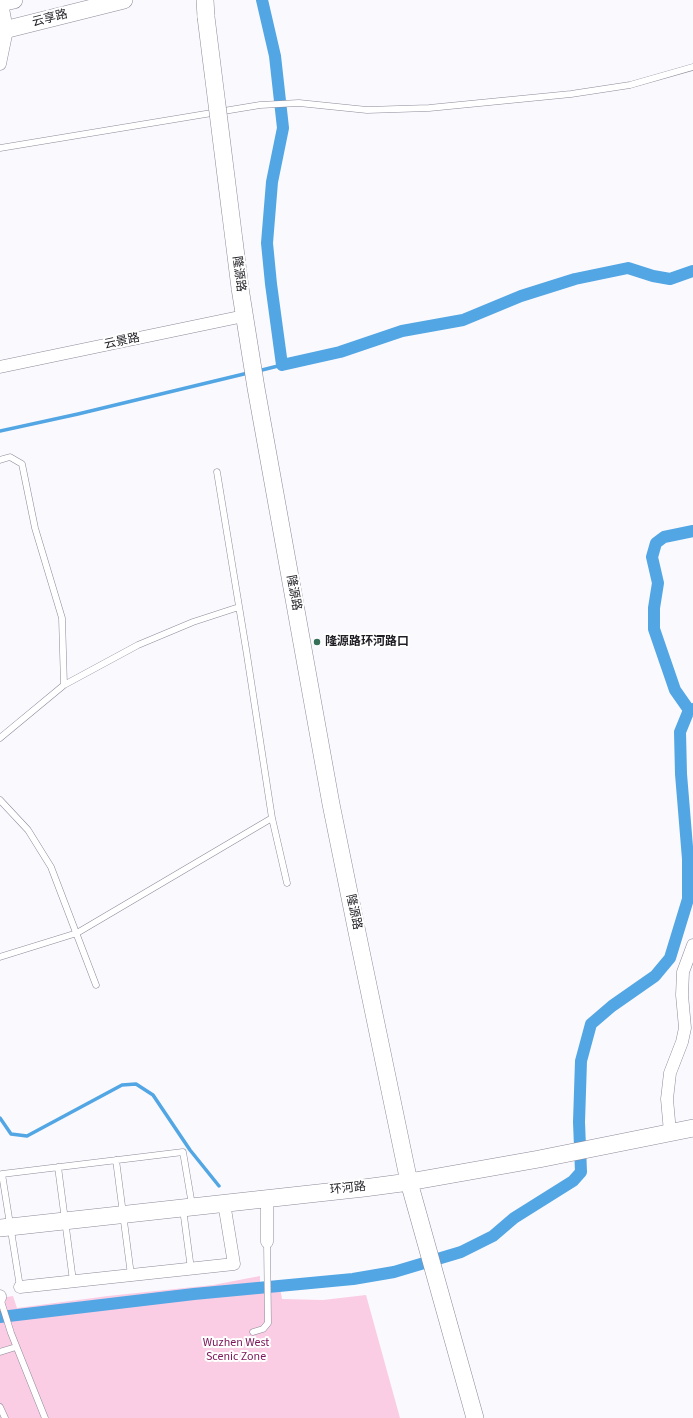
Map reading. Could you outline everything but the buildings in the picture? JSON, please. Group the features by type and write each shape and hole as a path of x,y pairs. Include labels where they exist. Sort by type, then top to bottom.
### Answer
{"main road":[{"name":"云享路","path":"4,31 124,0"},
{"name":"隆源路","path":"205,0 240,288 248,342 331,804 409,1182 475,1418"},
{"name":"环河路","path":"5,1227 409,1182 539,1159 693,1128"}],"street":[{"path":"0,64 4,31 5,2"},
{"name":"云景路","path":"0,367 244,316"},
{"path":"670,1132 667,1099 670,1073 682,1042 689,1029 682,994 683,972 693,945"},
{"path":"267,1198 267,1242"},
{"path":"20,1287 234,1264 224,1203"}],"lane":[{"path":"0,148 260,105 300,103 367,110 429,108 571,94 630,85 693,67"},
{"path":"0,460 10,458 22,464 35,528 62,618 64,685"},
{"path":"217,472 240,607 272,818 287,883"},
{"path":"0,738 64,685 138,645 193,622 240,607"},
{"path":"0,800 28,830 51,867 96,985"},
{"path":"0,957 77,933 272,818"},
{"path":"20,1287 5,1227 2,1174 183,1152 188,1207 191,1269"},
{"path":"116,1160 131,1275"},
{"path":"58,1167 73,1281"},
{"path":"253,1332 263,1329 268,1323 267,1242"},
{"path":"0,1297 11,1334 45,1418"},
{"path":"0,1352 16,1347"},
{"path":"0,1407 5,1418"}],"green space":[{"name":"Wuzhen West Scenic Zone","path":"260,1276 260,1282 279,1282 282,1299 323,1300 366,1295 400,1418 0,1418 0,1298 13,1296 17,1308 108,1296 213,1285"}],"waterway":[{"path":"262,0 275,56 283,128 272,182 267,243 282,365 340,352 402,331 463,320 521,296 575,279 628,268 653,276 670,279 693,271"},
{"path":"258,371 282,365"},
{"path":"0,431 78,414 248,373"},
{"path":"689,710 675,690 654,629 654,608 658,583 652,557 656,543 664,537 693,531"},
{"path":"0,1317 194,1294 353,1279 394,1272 461,1252 493,1236 514,1218 573,1181 581,1172 579,1122 581,1061 591,1024 612,1006 655,976 670,958 688,899 688,859 681,774 680,732 689,710 693,709"},
{"path":"0,1118 11,1134 27,1136 122,1085 136,1084 153,1095 190,1150 219,1186"}],"place":[{"name":"隆源路环河路口","path":"317,642"}]}
